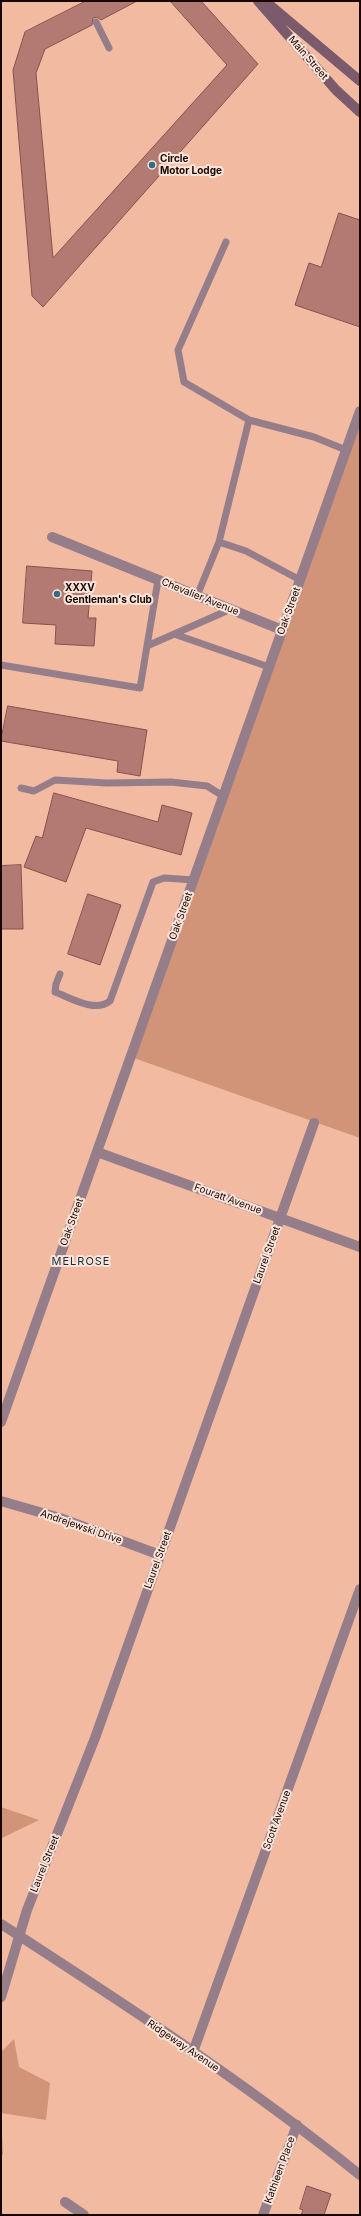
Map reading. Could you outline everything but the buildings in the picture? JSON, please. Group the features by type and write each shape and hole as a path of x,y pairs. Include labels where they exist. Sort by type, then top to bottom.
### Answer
{"main road":[{"name":"Main Street","path":"258,1 336,90 360,112"},
{"name":"Main Street","path":"265,1 360,81"}],"street":[{"name":"Oak Street","path":"1,1422 360,411"},
{"name":"Chevalier Avenue","path":"52,537 282,630"},
{"name":"Laurel Street","path":"1,1997 27,1910 95,1738 314,1123"},
{"name":"Fouratt Avenue","path":"97,1152 360,1247"},
{"name":"Andrejewski Drive","path":"1,1501 60,1518 160,1555"},
{"name":"Scott Avenue","path":"193,2052 360,1589"},
{"name":"Ridgeway Avenue","path":"1,1924 193,2052 297,2125 360,2175"},
{"name":"Kathleen Place","path":"263,2215 297,2125"},
{"path":"65,2202 84,2215"}],"lane":[{"path":"96,22 109,48"},
{"path":"226,242 178,350 184,382 249,420 314,437 346,450"},
{"path":"197,596 219,542 249,420"},
{"path":"219,542 246,551 300,580"},
{"path":"1,665 140,688 158,580"},
{"path":"147,646 231,609"},
{"path":"174,634 269,667"},
{"path":"21,788 34,791 55,780 107,783 170,782 207,786 223,796"},
{"path":"60,974 55,992 96,1007 104,1005 110,1001 152,882 164,878 194,880"}],"shaded area":[{"path":"360,411 360,1138 131,1057"},
{"path":"1,1807 39,1820 2,1838 1,1843"},
{"path":"14,2039 19,2067 50,2083 46,2120 1,2113 1,2052"},
{"path":"1,2113 3,2155 1,2155"}],"place":[{"name":"Circle Motor Lodge","path":"152,165"},
{"name":"XXXV Gentleman's Club","path":"57,594"}],"district":[{"name":"MELROSE","path":"81,1262"}]}
